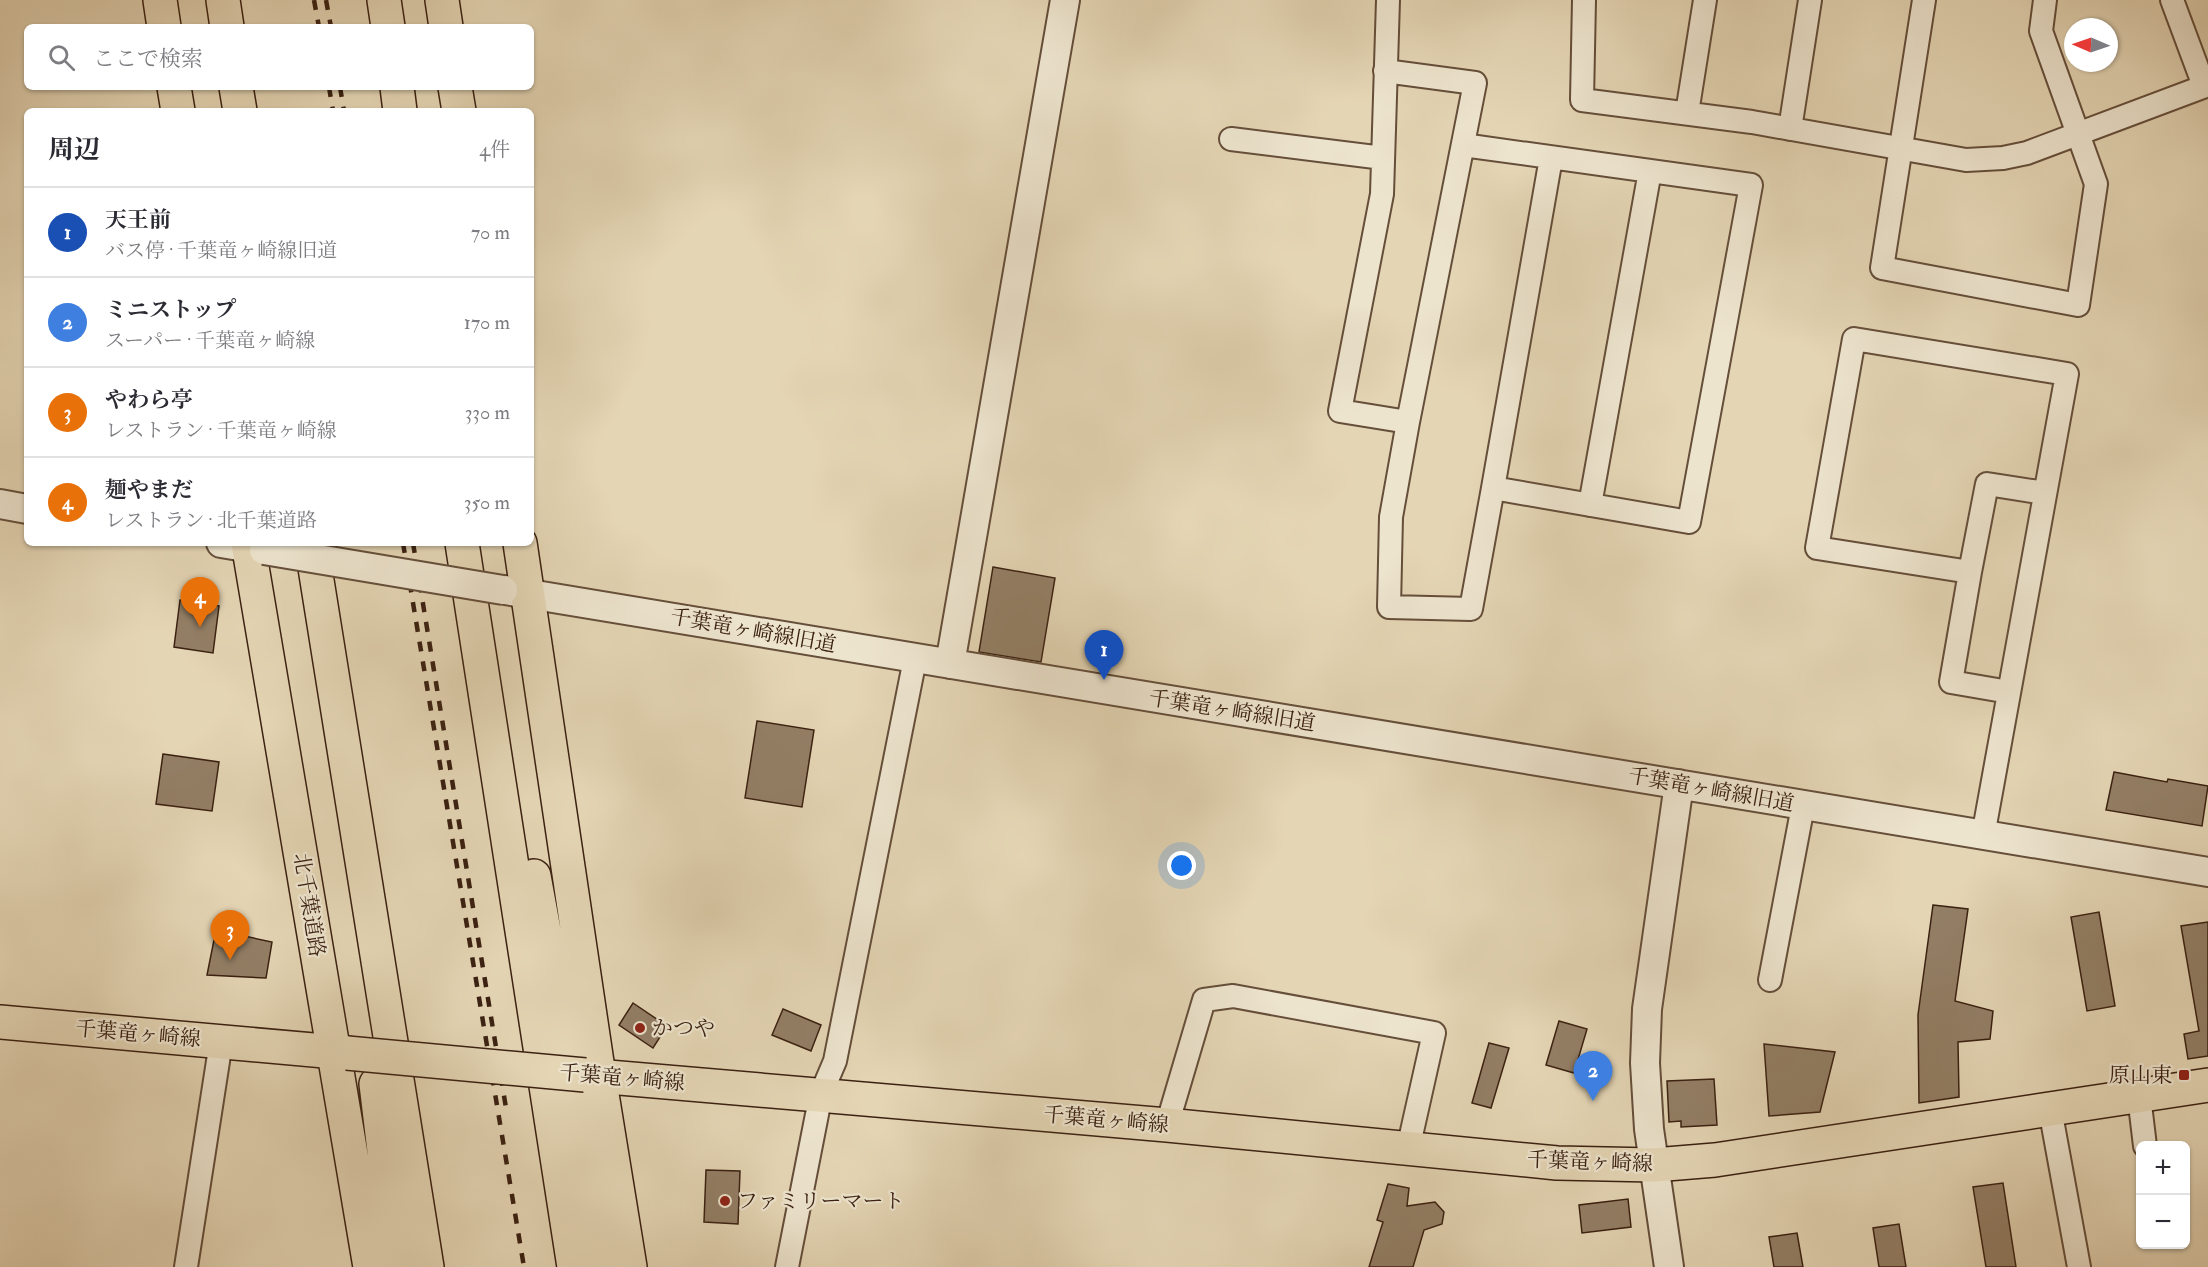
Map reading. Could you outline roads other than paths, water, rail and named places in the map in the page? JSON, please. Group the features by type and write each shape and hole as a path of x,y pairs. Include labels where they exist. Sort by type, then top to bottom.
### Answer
{"main road":[{"path":"160,0 164,24"},
{"path":"223,0 227,24"},
{"path":"384,0 388,24"},
{"path":"442,0 446,24"},
{"path":"174,90 178,108"},
{"path":"236,90 240,108"},
{"path":"397,90 400,108"},
{"path":"456,90 458,108"},
{"name":"北千葉道路","path":"245,546 340,1052 370,1267"},
{"path":"311,546 427,1267"},
{"path":"462,546 574,1267"},
{"path":"520,546 515,592 592,1075 630,1267"},
{"path":"482,678 509,749 554,976 606,1267"},
{"path":"340,721 342,772 398,1267"},
{"name":"千葉竜ヶ崎線","path":"0,1022 1167,1125 1557,1163 1654,1165 1715,1160 2208,1085"}],"street":[{"path":"950,664 1065,0"},
{"path":"1388,0 1382,194 1340,411 1407,422"},
{"path":"1584,0 1582,100 1790,129 1950,159 1984,159 2027,153 2206,86 2172,0"},
{"path":"1687,113 1705,0"},
{"path":"1790,129 1810,0"},
{"path":"1924,0 1882,267 2078,305 2096,184 2040,30 2045,0"},
{"path":"1385,71 1475,83 1407,422 1391,517 1389,607 1471,609 1551,158"},
{"path":"1232,140 1383,158"},
{"path":"1463,146 1751,185 1689,522 1493,488"},
{"path":"1590,505 1650,171"},
{"path":"1970,572 1818,548 1854,339 2067,374 1983,836"},
{"path":"2009,692 1951,682 1970,572 1987,484 2045,493"},
{"path":"0,504 24,508"},
{"name":"千葉竜ヶ崎線旧道","path":"245,546 2208,872"},
{"path":"787,1267 821,1094 836,1061 915,658"},
{"path":"1669,1267 1654,1165 1645,1062 1647,1009 1679,784"},
{"path":"1770,980 1803,806"},
{"path":"1167,1125 1204,1000 1233,996 1434,1033 1408,1149"},
{"path":"186,1267 221,1041"},
{"path":"2139,1096 2144,1141"},
{"path":"2050,1108 2079,1267"}],"railway":[{"path":"314,0 318,24"},
{"path":"326,0 330,24"},
{"path":"330,90 332,108"},
{"path":"340,90 344,108"},
{"path":"404,546 524,1267"},
{"path":"413,546 506,1108"}],"place":[{"name":"麺やまだ","path":"200,627"},
{"name":"天王前","path":"1104,680"},
{"name":"やわら亭","path":"230,960"},
{"name":"かつや","path":"640,1028"},
{"name":"原山東","path":"2184,1075"},
{"name":"ミニストップ","path":"1593,1101"},
{"name":"ファミリーマート","path":"725,1201"}]}
